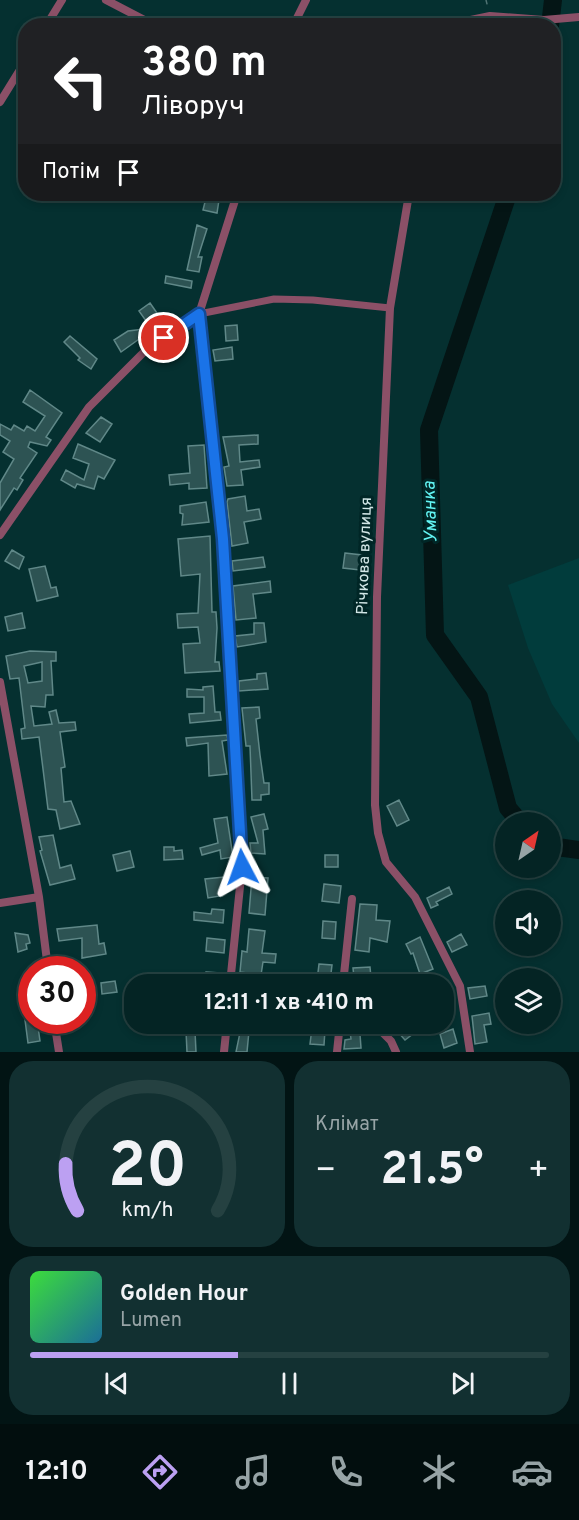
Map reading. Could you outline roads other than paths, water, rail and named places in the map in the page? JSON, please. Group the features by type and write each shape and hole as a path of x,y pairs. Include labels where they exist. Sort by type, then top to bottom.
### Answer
{"street":[{"path":"51,18 62,0"},
{"path":"106,0 141,18"},
{"path":"297,18 306,0"},
{"path":"480,18 490,16 517,18"},
{"path":"556,18 579,17"},
{"path":"0,102 18,73"},
{"path":"231,974 242,867 223,539 199,314 235,201"},
{"name":"Річкова вулиця","path":"408,201 390,308 377,597 375,805 378,833 386,862 415,897 460,986 470,1052"},
{"path":"0,535 89,407 146,350 199,314 274,299 313,300 390,308"},
{"path":"0,682 39,897 46,956"},
{"path":"0,903 39,897"},
{"path":"344,974 352,899"},
{"path":"56,1034 59,1052"},
{"path":"224,1052 225,1034"},
{"path":"337,1052 339,1034"},
{"path":"384,1034 391,1041 396,1052"}],"waterway":[{"name":"Уманка","path":"551,18 553,0"},
{"name":"Уманка","path":"506,201 429,430 435,635 479,697 508,808 511,812"},
{"name":"Уманка","path":"561,848 579,850"}]}
